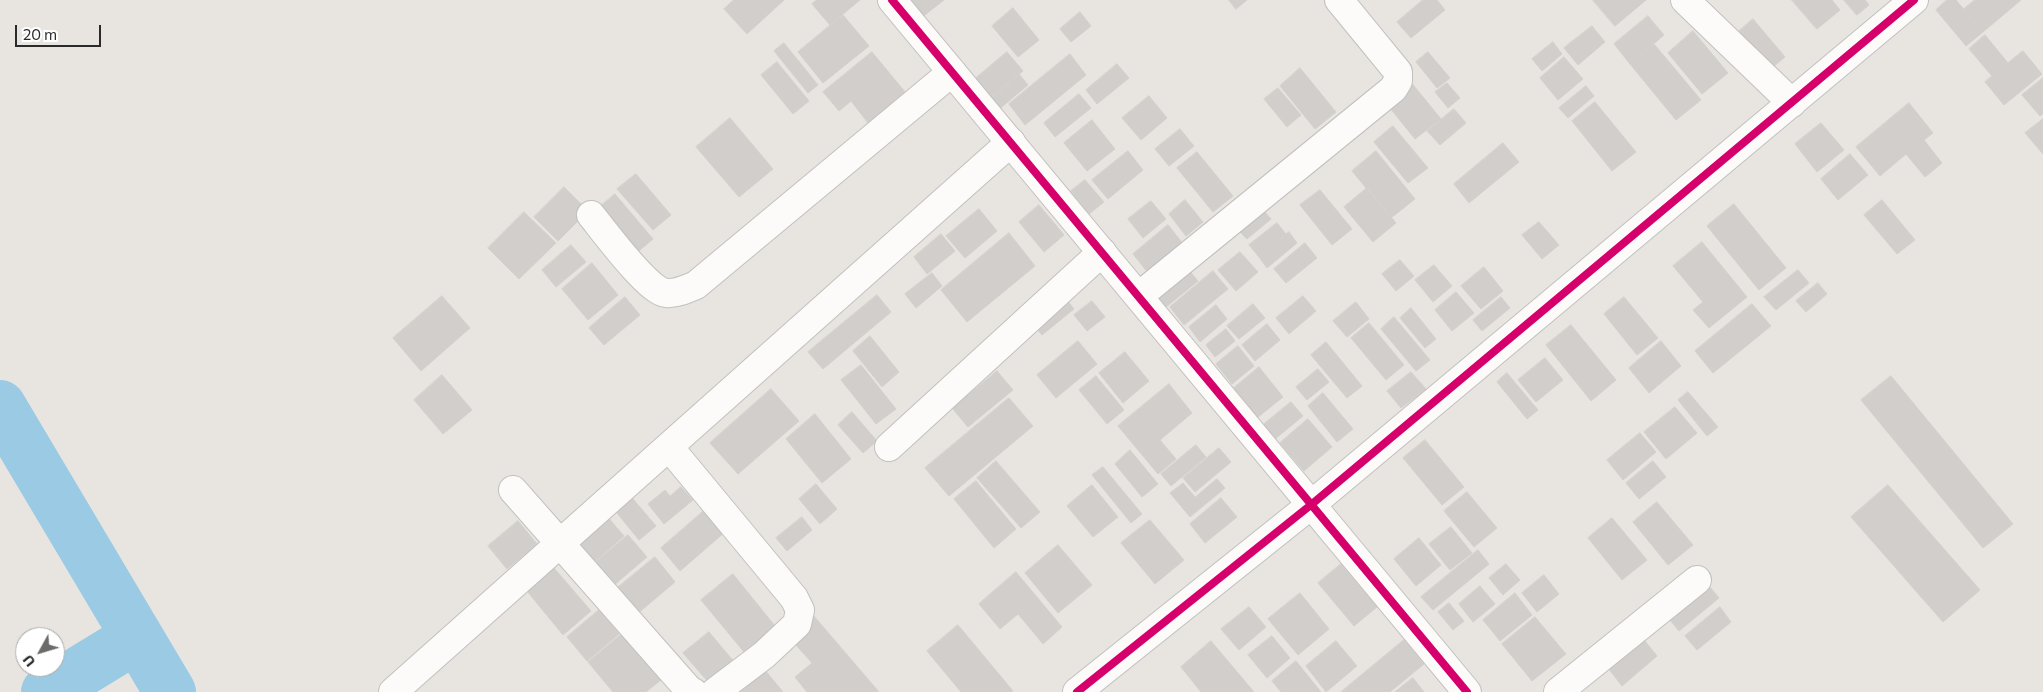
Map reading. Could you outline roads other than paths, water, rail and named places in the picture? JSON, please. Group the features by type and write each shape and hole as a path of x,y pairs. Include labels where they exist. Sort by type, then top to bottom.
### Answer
{"street":[{"path":"892,0 1468,692"},
{"path":"1138,296 1393,89 1398,81 1398,72 1339,0"},
{"path":"1685,0 1792,102"},
{"path":"1077,692 1312,504 1914,0"},
{"path":"591,215 649,284 665,294 689,288 696,285 952,72"},
{"path":"392,692 560,545 1011,142"},
{"path":"889,447 1102,252"},
{"path":"669,447 794,598 800,610 796,624 764,655 715,692"},
{"path":"513,490 689,690 693,692"},
{"path":"1558,692 1697,580"}],"waterway":[{"path":"0,406 170,692"},
{"path":"47,692 137,637"}]}
